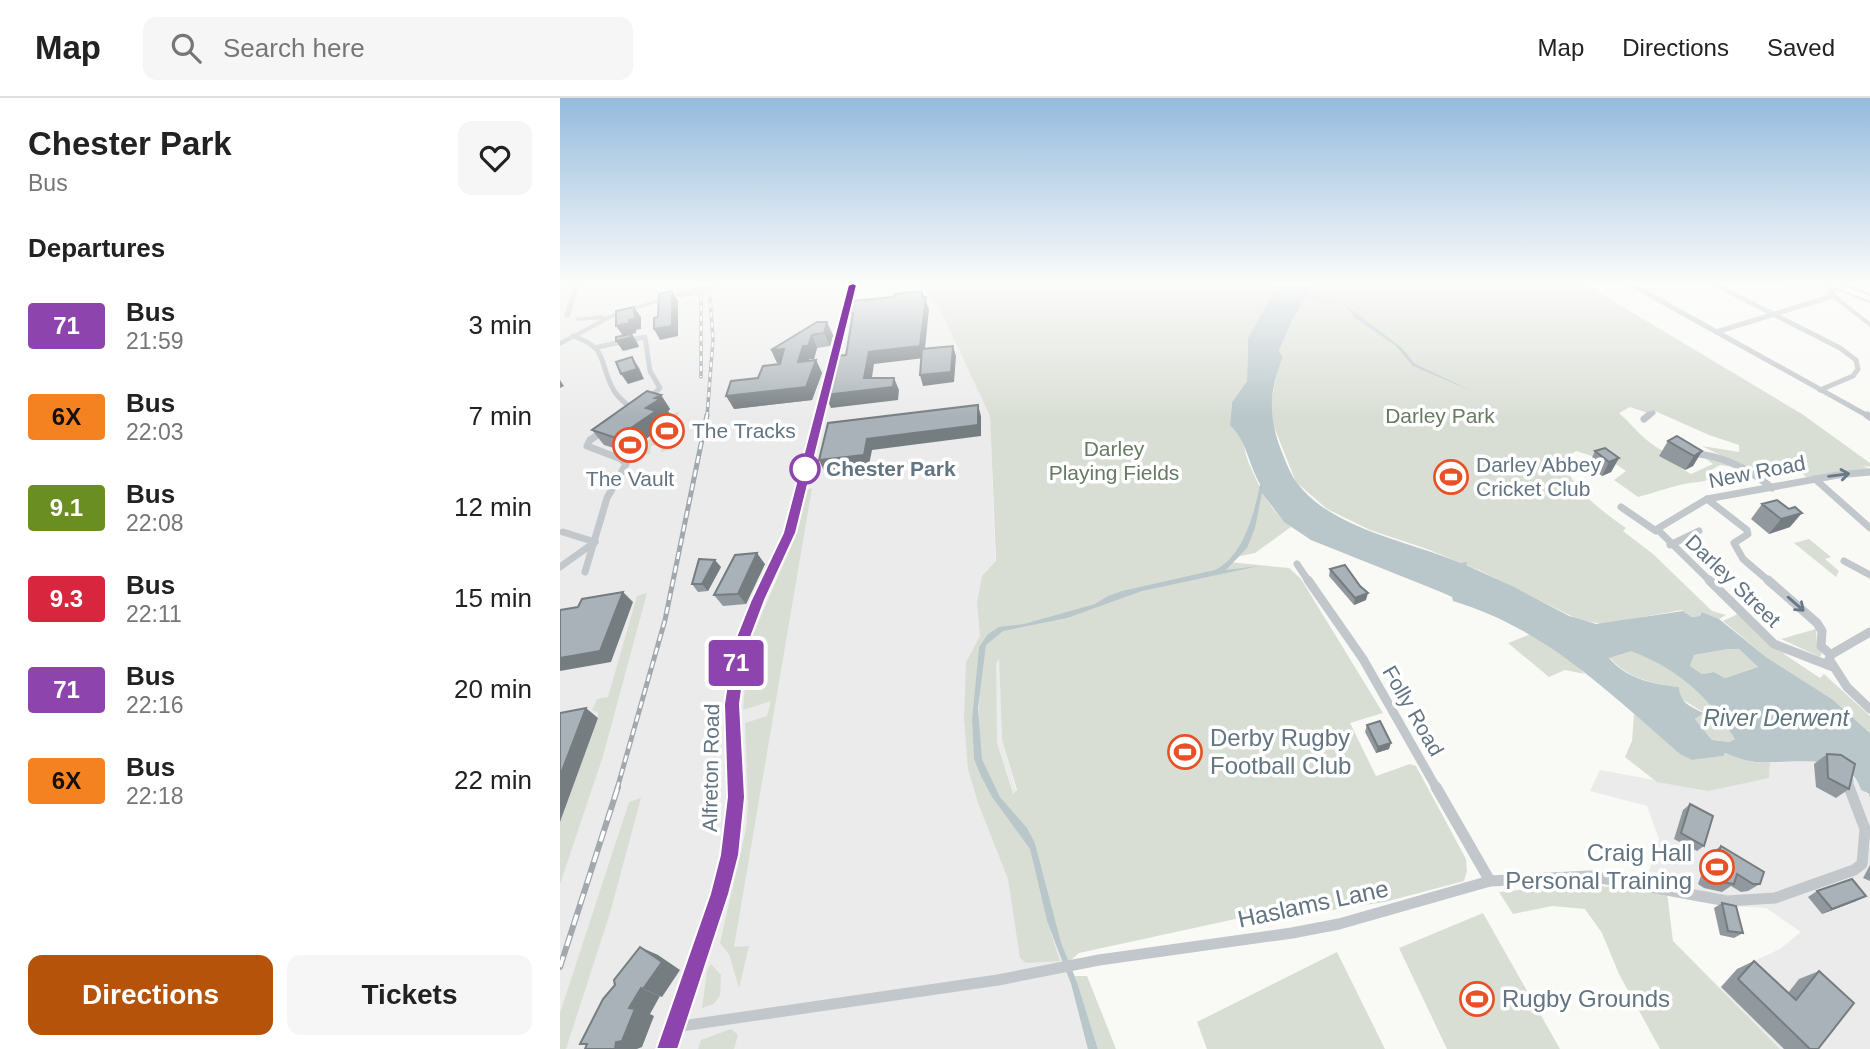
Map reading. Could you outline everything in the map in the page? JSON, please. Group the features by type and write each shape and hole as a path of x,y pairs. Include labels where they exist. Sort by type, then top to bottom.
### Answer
{"street":[{"path":"560,344 585,329"},
{"name":"Alfreton Road","path":"667,1049 720,894 729,855 735,821 732,704 738,654 758,600 789,533 842,329"},
{"path":"1711,329 1870,416"},
{"path":"1716,332 1724,329"},
{"path":"1803,329 1840,348 1856,360 1858,369 1853,376 1820,390"},
{"path":"573,336 593,342 598,347 617,396 631,408"},
{"path":"598,347 645,337 650,371 659,391 631,408 625,416"},
{"path":"1644,419 1653,414"},
{"path":"585,572 607,498 626,464 587,444 616,422"},
{"path":"1688,453 1707,453 1759,476 1772,488"},
{"name":"New Road","path":"1657,529 1707,499 1815,478 1870,472"},
{"path":"1815,478 1870,528"},
{"path":"1707,499 1749,532 1734,543 1735,548 1745,560 1817,623 1822,631 1821,646 1831,655"},
{"name":"Darley Street","path":"1621,507 1657,529 1670,545 1774,643 1833,667"},
{"path":"1670,545 1699,531"},
{"path":"563,532 595,542"},
{"path":"563,565 595,542"},
{"path":"563,565 589,560"},
{"path":"1844,561 1870,575"},
{"name":"Folly Road","path":"1297,564 1363,659 1490,881"},
{"path":"1870,632 1831,655 1829,659 1870,709"},
{"name":"Haslams Lane","path":"675,1027 998,980 1099,960 1242,942 1339,924 1490,881 1590,876 1727,901 1775,898 1854,870 1861,864 1867,836 1848,789 1850,776"}],"shaded area":[{"path":"560,329 949,329 990,416 1002,740 1089,1049 560,1049"},
{"path":"1821,760 1857,780 1870,797 1870,1049 1780,1049 1720,988 1737,969 1780,949 1801,932 1766,908 1729,906 1667,893 1665,880 1647,878 1659,839 1647,806 1590,791 1600,770 1708,790 1769,778 1770,763"}],"green space":[{"name":"Derby Rugby Football Club","path":"949,329 1253,329 1248,338 1247,381 1232,402 1230,424 1242,440 1248,461 1267,500 1291,527 1255,553 1231,558 1228,562 1289,568 1301,579 1383,713 1350,723 1376,776 1410,764 1416,766 1466,859 1464,881 1385,902 1267,920 1254,915 1079,953 1069,962 1061,942 1035,843 1000,797 982,759 978,729 980,681 986,645 995,635 988,635 979,647 972,719 974,759 1030,849 1047,921 1060,961 1026,963 1020,958 1008,879 978,803 968,769 964,718 966,662 980,636 977,603 982,576 996,561 990,416","holes":["999,659 1002,740 1017,790 1013,794 997,743 996,663"]},
{"name":"Darley Park","path":"1288,329 1660,329 1802,414 1870,463 1870,467 1863,466 1870,469 1808,478 1801,473 1806,470 1796,465 1786,467 1769,461 1749,469 1720,465 1706,473 1713,478 1638,497 1614,480 1626,471 1614,463 1576,451 1562,461 1581,491 1626,528 1623,531 1653,554 1712,611 1726,615 1719,619 1702,612 1700,616 1692,617 1682,610 1603,624 1579,620 1481,571 1370,530 1327,509 1296,482 1272,422 1270,408 1277,372 1283,357 1279,351","holes":["1630,407 1648,413 1655,411 1739,445 1739,452 1702,446 1720,455 1702,456 1713,464 1691,474 1660,456 1665,452 1645,439 1619,413"]},
{"name":"The Tracks","path":"679,411 672,449 661,452 662,444 651,446 650,454 627,456 666,426 656,423"},
{"path":"812,488 734,947 749,946 739,988 729,954 720,943 746,829 748,804 745,723 767,716 771,701 743,710 748,650 797,532 807,490"},
{"path":"1809,539 1831,557 1825,559 1839,571 1836,577 1794,543"},
{"path":"647,593 603,756 560,884 560,822 598,718 598,712 592,710 597,699 608,697 637,596"},
{"path":"1740,613 1782,649 1784,654 1820,678 1824,674 1870,716 1870,733 1832,699 1766,657 1723,621"},
{"path":"1816,629 1817,646 1822,653 1820,657 1781,639"},
{"path":"1531,634 1568,657 1585,674 1565,670 1549,677 1508,643"},
{"path":"1739,649 1758,667 1725,678 1714,672 1702,674 1690,666 1694,655"},
{"path":"1631,650 1683,677 1712,704 1736,738 1731,742 1712,740 1695,719 1703,712 1680,698 1679,687 1641,679 1624,670 1609,657"},
{"path":"1634,714 1681,755 1692,760 1722,756 1724,753 1753,762 1770,763 1769,778 1708,791 1657,782 1625,757 1632,741"},
{"path":"641,798 610,913 566,1049 560,1049 560,1013 629,802"},
{"path":"1581,884 1667,893 1673,941 1780,1049 1660,1049 1619,974 1602,933 1585,909 1552,906 1513,914 1499,892"},
{"name":"Rugby Grounds","path":"1483,913 1560,1049 1447,1049 1399,948"},
{"path":"1337,952 1385,1049 1207,1049 1197,1022"},
{"path":"711,964 721,975 720,995 714,1004 702,1008 707,971"},
{"path":"1075,976 1087,976 1116,1049 1098,1049"},
{"path":"731,1029 738,1035 734,1049 698,1049 701,1040"}],"water":[{"name":"River Derwent","path":"1253,329 1288,329 1279,351 1283,357 1275,381 1272,415 1286,463 1295,480 1313,499 1351,523 1461,563 1467,562 1466,565 1569,616 1596,624 1683,611 1692,617 1700,616 1702,612 1719,619 1766,657 1832,699 1870,733 1870,797 1861,790 1855,777 1831,764 1756,762 1725,753 1723,756 1692,760 1681,755 1574,664 1546,645 1486,613 1453,601 1452,597 1441,592 1311,540 1284,522 1262,493 1255,528 1247,548 1226,570 1259,566 1142,591 1067,618 1003,631 986,645 978,708 982,759 1000,797 1027,828 1035,843 1061,942 1098,1049 1088,1049 1071,984 1047,921 1030,849 992,797 974,759 972,719 979,647 988,634 999,627 1024,624 1095,604 1122,591 1215,570 1225,564 1246,533 1260,484 1244,446 1230,425 1232,402 1247,381 1248,338","holes":["1739,649 1758,667 1725,678 1714,672 1702,674 1690,666 1694,655","1631,651 1678,675 1703,697 1735,739 1730,742 1712,740 1695,719 1703,713 1684,700 1679,687 1632,676 1609,658"]},
{"name":"River Derwent","path":"1372,329 1378,329 1402,348 1415,364 1472,391 1413,366 1395,345"}],"building":[{"path":"805,329 825,329 824,333 812,335 808,346 803,346 798,362 816,360 806,387 726,396 731,381 758,378 763,366 780,364 784,349 771,350"},
{"path":"850,329 922,329 920,346 869,352 864,378 894,378 893,387 825,395 835,356 846,355"},
{"path":"631,334 632,337 616,341 616,337"},
{"path":"953,346 951,372 920,375 922,349"},
{"path":"632,357 637,369 621,374 616,362"},
{"path":"647,391 661,395 655,398 660,399 646,408 656,411 616,438 592,430"},
{"path":"978,405 978,425 867,439 864,455 819,460 828,423"},
{"path":"1677,436 1702,451 1694,456 1668,441"},
{"path":"1605,448 1619,458 1609,462 1595,451"},
{"path":"1777,500 1789,509 1795,507 1802,513 1781,519 1762,504"},
{"path":"757,553 738,594 714,595 735,555"},
{"path":"699,559 715,560 702,584 692,584"},
{"path":"1345,565 1368,593 1355,598 1330,569"},
{"path":"623,592 600,651 560,658 560,610 578,607 582,599"},
{"path":"586,708 560,776 560,713"},
{"path":"1380,721 1391,743 1378,747 1367,725"},
{"path":"1827,754 1841,755 1855,764 1849,789 1828,778"},
{"path":"1690,804 1713,816 1704,846 1681,833"},
{"path":"1721,846 1764,872 1760,884 1753,884 1737,874 1734,884 1716,881 1709,876"},
{"path":"1852,879 1866,896 1832,909 1817,891"},
{"path":"1722,903 1736,906 1743,933 1728,931"},
{"path":"640,947 662,962 629,1008 635,1009 622,1041 616,1042 615,1049 585,1049 587,1044 580,1044 603,999"},
{"path":"1754,961 1796,1000 1819,971 1854,1003 1818,1049 1810,1049 1738,979"}],"railway":[{"path":"701,329 701,377"},
{"path":"707,417 712,329"},
{"path":"617,789 665,620 707,415"},
{"path":"560,967 618,787"}],"bus line":[{"name":"71","path":"667,1049 720,894 729,855 736,797 732,704 736,664 746,628 789,533 841,329"}],"place":[{"name":"The Tracks","path":"667,431"},
{"name":"The Vault","path":"630,445"},
{"name":"Chester Park","path":"805,469"},
{"name":"Darley Abbey Cricket Club","path":"1451,477"},
{"name":"Derby Rugby Football Club","path":"1185,752"},
{"name":"Craig Hall Personal Training","path":"1717,867"},
{"name":"Rugby Grounds","path":"1477,999"}],"park label":[{"name":"Darley Playing Fields","path":"1114,461"}]}
